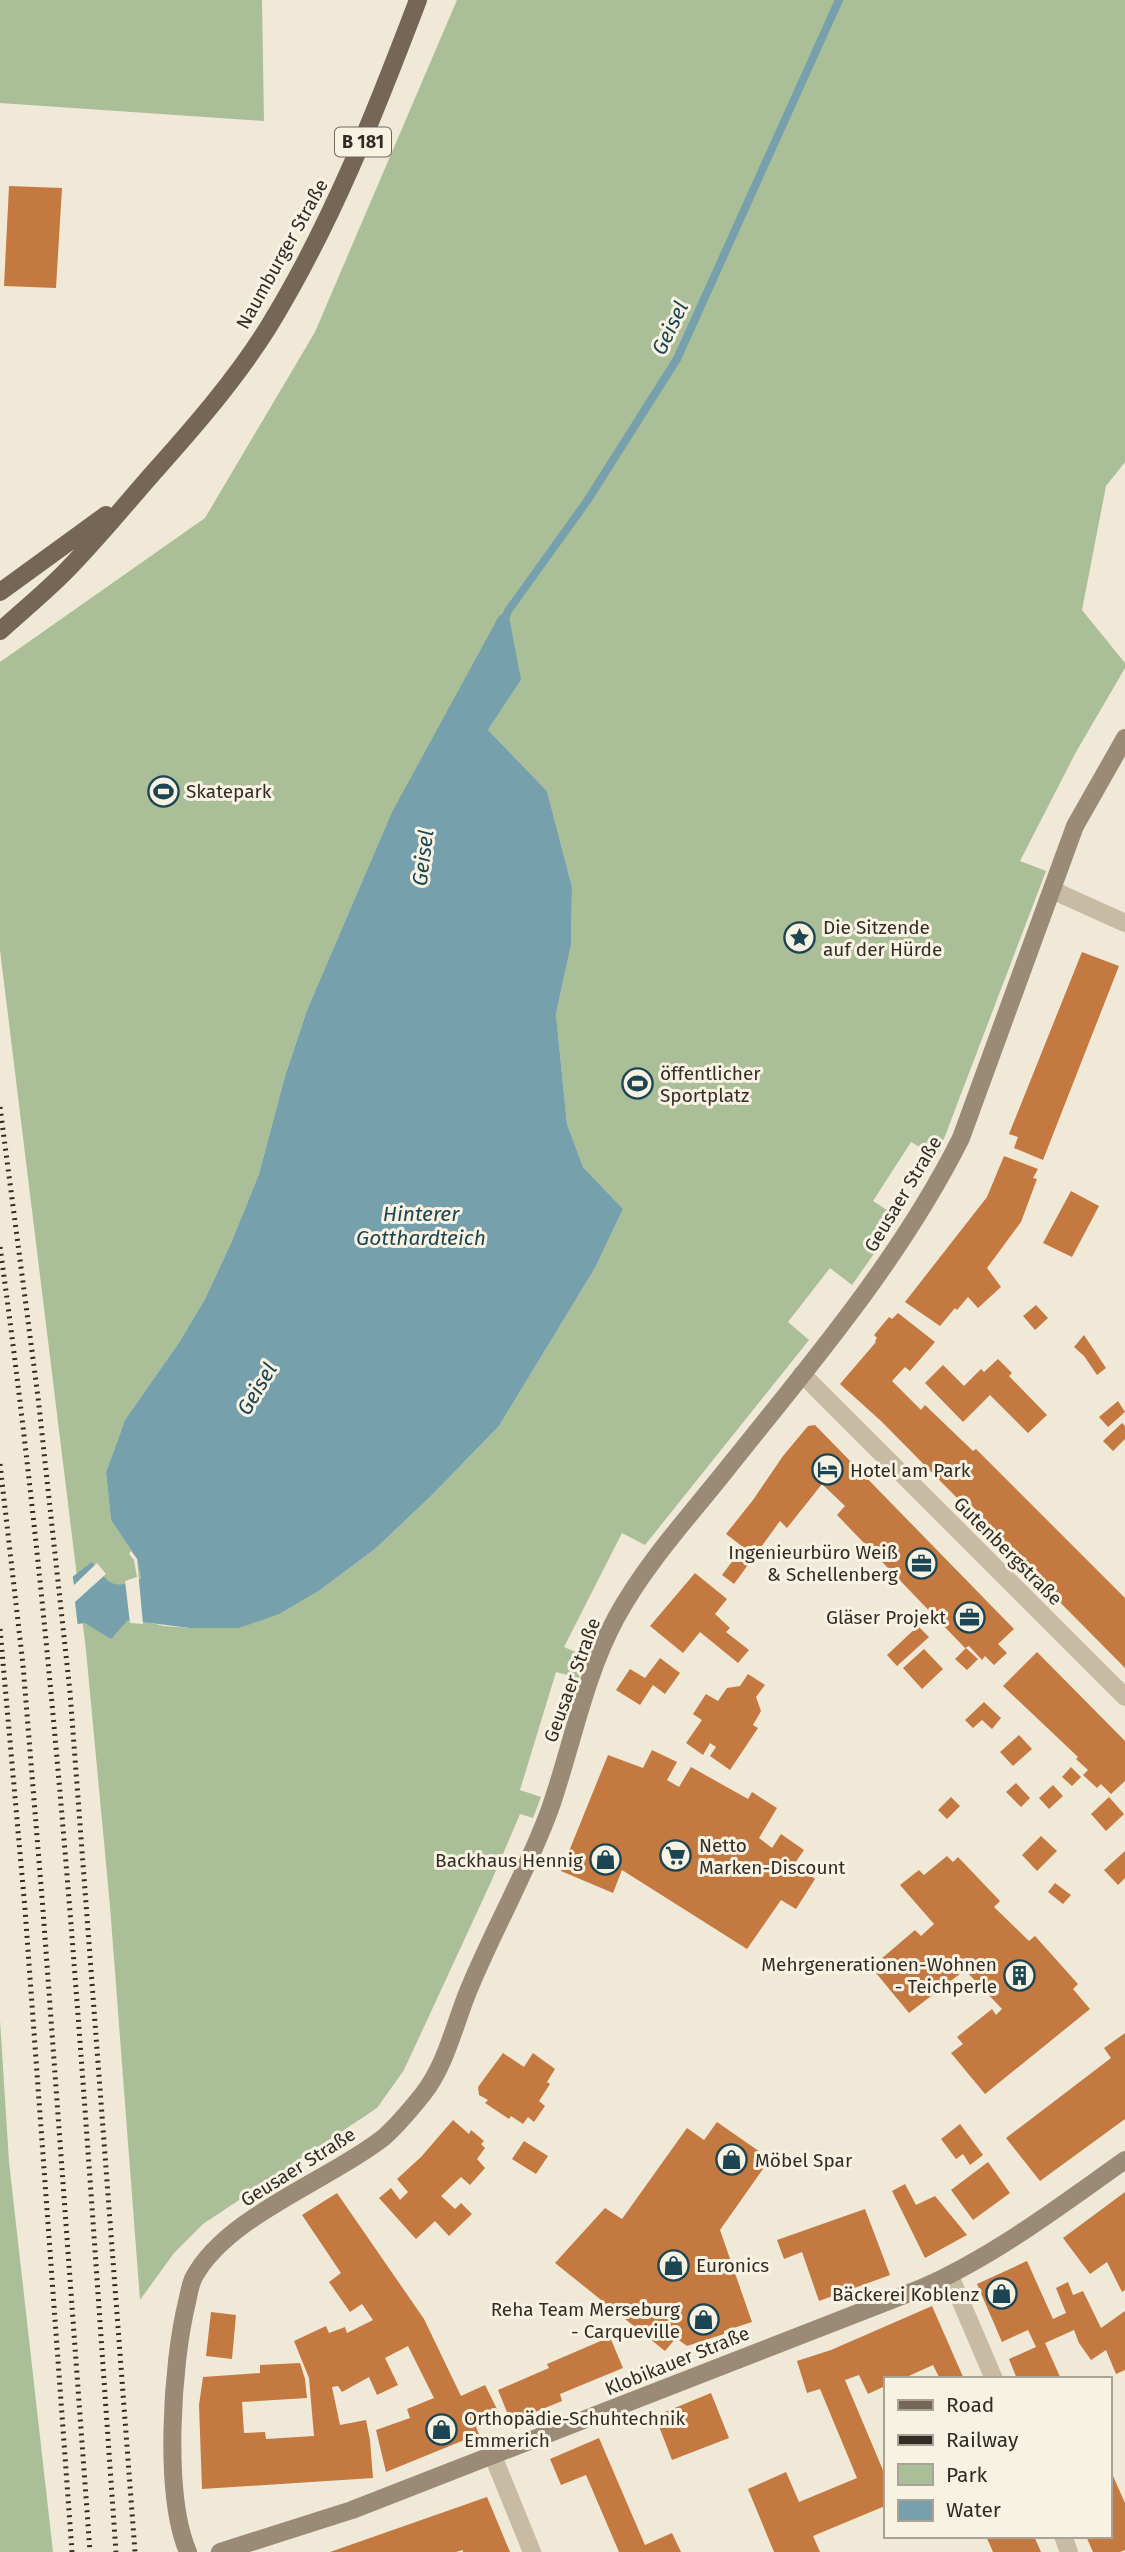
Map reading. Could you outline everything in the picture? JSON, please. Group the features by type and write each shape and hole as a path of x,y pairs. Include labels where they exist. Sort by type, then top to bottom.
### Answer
{"main road":[{"name":"Naumburger Straße","path":"0,631 64,573 132,497 231,380 267,329 335,205 372,121 418,0"},
{"name":"Naumburger Straße","path":"0,592 132,497"}],"street":[{"name":"Geusaer Straße","path":"188,2552 177,2518 174,2454 175,2365 193,2279 219,2245 254,2219 386,2136 426,2091 549,1812 597,1659 615,1619 642,1575 802,1374 905,1238 938,1184 961,1138 1075,826 1125,738"},
{"path":"1052,890 1125,923"},
{"name":"Gutenbergstraße","path":"802,1374 1125,1697"},
{"name":"Klobikauer Straße","path":"220,2552 352,2510 950,2276 997,2249 1125,2160"},
{"path":"950,2276 993,2377"},
{"path":"493,2456 532,2552"}],"green space":[{"path":"0,0 262,0 264,121 0,103"},
{"path":"457,0 1125,0 1125,462 1106,486 1082,610 1125,663 1125,668 1076,752 1020,861 1046,871 937,1157 911,1142 873,1201 899,1218 852,1285 830,1268 788,1322 809,1340 645,1545 622,1533 564,1647 585,1656 579,1678 556,1672 520,1790 541,1797 533,1818 520,1814 404,2070 377,2108 203,2224 174,2253 140,2300 110,1906 86,1650 0,950 0,662 205,518 315,332","holes":["521,680 488,730 547,791 572,887 571,945 556,1014 567,1124 583,1167 623,1209 595,1268 499,1426 375,1549 320,1590 239,1628 189,1628 143,1621 137,1559 111,1520 106,1472 125,1420 180,1341 205,1299 231,1243 259,1174 285,1076 307,1010 391,814"]},
{"path":"0,2020 9,2162 53,2552 0,2552"}],"water":[{"name":"Hinterer Gotthardteich","path":"508,611 521,680 488,730 547,791 572,887 571,945 556,1014 567,1124 583,1167 623,1209 595,1268 499,1426 375,1549 320,1590 279,1614 239,1628 189,1628 128,1620 111,1639 85,1623 78,1624 0,1587 71,1578 92,1562 103,1576 117,1585 141,1579 137,1559 111,1520 106,1472 125,1420 180,1341 205,1299 259,1174 285,1076 307,1010 391,814 499,616"}],"pier":[{"path":"131,1551 137,1559 143,1624 130,1623 125,1581 137,1577 134,1560 129,1554"},
{"path":"97,1563 106,1574 75,1602 78,1628 0,1634 0,1583 14,1583 72,1572 74,1585"}],"building":[{"path":"9,186 62,188 56,288 4,286"},
{"path":"1082,952 1119,966 1043,1160 1014,1148 1018,1137 1009,1134"},
{"path":"1004,1156 1038,1169 1033,1178 1037,1179 1021,1222 987,1268 1001,1287 978,1308 968,1297 940,1326 905,1302 987,1197"},
{"path":"1071,1191 1099,1206 1072,1257 1043,1243"},
{"path":"1036,1305 1048,1318 1035,1330 1023,1316"},
{"path":"898,1313 935,1342 910,1371 905,1367 892,1381 921,1410 925,1405 973,1451 976,1449 1125,1598 1125,1668 881,1421 840,1384 876,1342 874,1335 889,1317 892,1319"},
{"path":"1084,1335 1106,1368 1097,1375 1074,1347"},
{"path":"998,1359 1012,1373 1009,1376 1047,1415 1028,1433 990,1395 963,1422 925,1383 943,1365 964,1386 981,1369 984,1372"},
{"path":"1118,1401 1125,1412 1108,1427 1099,1417"},
{"path":"1122,1423 1125,1426 1125,1439 1113,1451 1103,1441"},
{"path":"815,1425 1014,1629 998,1644 1007,1653 994,1665 985,1656 982,1660 969,1646 965,1648 837,1515 845,1506 822,1484 787,1528 780,1521 734,1584 722,1575 743,1547 726,1534 783,1456 808,1426"},
{"path":"695,1573 727,1599 715,1614 730,1628 726,1632 749,1650 738,1663 700,1632 683,1653 650,1626"},
{"path":"918,1626 929,1637 897,1666 887,1655"},
{"path":"966,1648 978,1659 967,1670 955,1659"},
{"path":"924,1649 943,1669 922,1689 903,1668"},
{"path":"1037,1652 1125,1741 1125,1781 1111,1794 1101,1784 1097,1788 1083,1775 1088,1770 1076,1759 1078,1757 1003,1686"},
{"path":"660,1658 680,1673 665,1694 653,1685 640,1705 616,1690 630,1669 645,1678"},
{"path":"748,1674 765,1685 756,1697 761,1711 753,1725 758,1728 730,1770 710,1756 716,1747 710,1743 703,1755 686,1743 702,1720 693,1714 706,1694 718,1701 727,1688 740,1686"},
{"path":"984,1702 1001,1718 992,1729 982,1720 973,1728 965,1720"},
{"path":"1019,1735 1032,1749 1013,1766 1000,1752"},
{"name":"Netto Marken-Discount","path":"652,1750 677,1762 667,1780 679,1787 691,1767 748,1799 752,1792 777,1808 759,1838 772,1848 781,1834 804,1850 795,1863 815,1879 796,1909 781,1900 747,1949 622,1870 613,1893 561,1871 608,1755 643,1768"},
{"path":"1071,1767 1081,1777 1072,1786 1062,1777"},
{"path":"1016,1783 1030,1798 1021,1807 1006,1792"},
{"path":"1053,1785 1063,1796 1049,1809 1039,1798"},
{"path":"951,1797 960,1806 947,1819 938,1810"},
{"path":"1109,1797 1124,1814 1106,1831 1091,1814"},
{"path":"1041,1836 1057,1851 1037,1871 1022,1855"},
{"path":"1125,1851 1125,1878 1118,1885 1104,1870"},
{"name":"Mehrgenerationen-Wohnen - Teichperle","path":"947,1856 953,1862 958,1857 1000,1901 994,1907 1029,1941 1035,1936 1078,1984 1073,1989 1090,2009 985,2094 951,2053 963,2044 957,2037 992,2009 996,2015 1002,2009 965,1970 909,2013 876,1973 886,1965 881,1959 915,1930 921,1936 934,1924 900,1885 919,1870 924,1875"},
{"path":"1055,1883 1071,1895 1063,1904 1048,1892"},
{"path":"1125,2033 1125,2119 1040,2181 1006,2138 1111,2058 1104,2048"},
{"path":"503,2053 524,2067 533,2053 555,2069 547,2082 550,2084 539,2101 545,2106 534,2122 528,2117 523,2124 511,2116 509,2119 485,2103 488,2100 479,2095 478,2087"},
{"path":"453,2120 469,2134 471,2130 484,2141 481,2144 485,2148 477,2159 485,2168 470,2185 461,2177 441,2196 455,2209 461,2203 472,2214 449,2236 435,2221 416,2239 379,2198 391,2188 400,2200 408,2192 397,2179 421,2157"},
{"path":"717,2122 770,2159 720,2230 752,2322 687,2346 676,2338 665,2351 555,2263 605,2208 622,2219 687,2128 704,2140"},
{"path":"960,2124 983,2155 970,2165 963,2154 956,2159 941,2139"},
{"path":"524,2141 548,2156 536,2174 512,2159"},
{"path":"988,2162 1010,2193 973,2220 951,2190"},
{"path":"905,2184 916,2205 935,2196 967,2235 925,2258 892,2191"},
{"path":"1125,2192 1125,2290 1122,2292 1107,2262 1090,2274 1063,2238"},
{"path":"337,2193 424,2319 461,2396 485,2385 500,2415 476,2427 479,2434 386,2472 376,2430 410,2418 407,2409 434,2398 408,2346 385,2358 398,2385 377,2395 369,2377 342,2392 338,2386 332,2387 340,2425 366,2420 373,2478 202,2489 199,2405 203,2377 260,2373 260,2365 300,2363 307,2398 242,2402 244,2433 265,2432 266,2439 314,2436 309,2378 294,2341 326,2326 329,2333 345,2327 347,2333 373,2320 362,2304 350,2312 329,2282 341,2273 302,2215"},
{"path":"865,2209 890,2275 819,2301 802,2252 784,2259 777,2240"},
{"path":"1027,2261 1053,2319 1066,2313 1056,2288 1068,2282 1073,2295 1083,2291 1101,2328 1125,2311 1125,2370 1116,2374 1106,2350 1091,2360 1074,2330 1045,2343 1060,2377 1016,2377 1009,2359 1036,2347 1028,2330 1002,2342 977,2284"},
{"path":"932,2306 963,2377 939,2377 933,2365 906,2377 884,2377 884,2386 868,2394 859,2375 845,2380 884,2473 884,2506 813,2536 820,2552 774,2552 748,2489 786,2472 799,2502 857,2478 820,2389 807,2393 797,2361 831,2350"},
{"path":"211,2312 236,2315 232,2359 206,2356"},
{"path":"610,2337 623,2368 560,2394 562,2401 511,2422 498,2390 549,2368 547,2364"},
{"path":"711,2393 729,2438 672,2460 655,2416"},
{"path":"599,2438 645,2545 672,2533 681,2552 619,2552 586,2475 561,2485 550,2459"},
{"path":"1111,2472 1125,2503 1125,2550 1093,2552 1087,2538 1111,2538"},
{"path":"487,2497 510,2552 330,2552"},
{"path":"987,2538 1035,2538 1041,2552 993,2552"}],"waterway":[{"name":"Geisel","path":"504,621 508,611 587,501 677,359 839,0"}],"railway":[{"path":"0,1107 38,1397 70,1692 135,2552"},
{"path":"0,1247 21,1410 55,1735 116,2552"},
{"path":"0,1464 23,1665 90,2552"},
{"path":"0,1629 25,1909 72,2552"}],"place":[{"name":"Skatepark","path":"163,791"},
{"name":"Die Sitzende auf der Hürde","path":"800,938"},
{"name":"öffentlicher Sportplatz","path":"637,1084"},
{"name":"Hotel am Park","path":"827,1470"},
{"name":"Ingenieurbüro Weiß & Schellenberg","path":"921,1563"},
{"name":"Gläser Projekt","path":"969,1617"},
{"name":"Netto Marken-Discount","path":"676,1856"},
{"name":"Backhaus Hennig","path":"606,1860"},
{"name":"Mehrgenerationen-Wohnen - Teichperle","path":"1020,1975"},
{"name":"Möbel Spar","path":"732,2160"},
{"name":"Euronics","path":"673,2265"},
{"name":"Bäckerei Koblenz","path":"1002,2294"},
{"name":"Reha Team Merseburg - Carqueville","path":"703,2320"},
{"name":"Orthopädie-Schuhtechnik Emmerich","path":"441,2429"}]}
